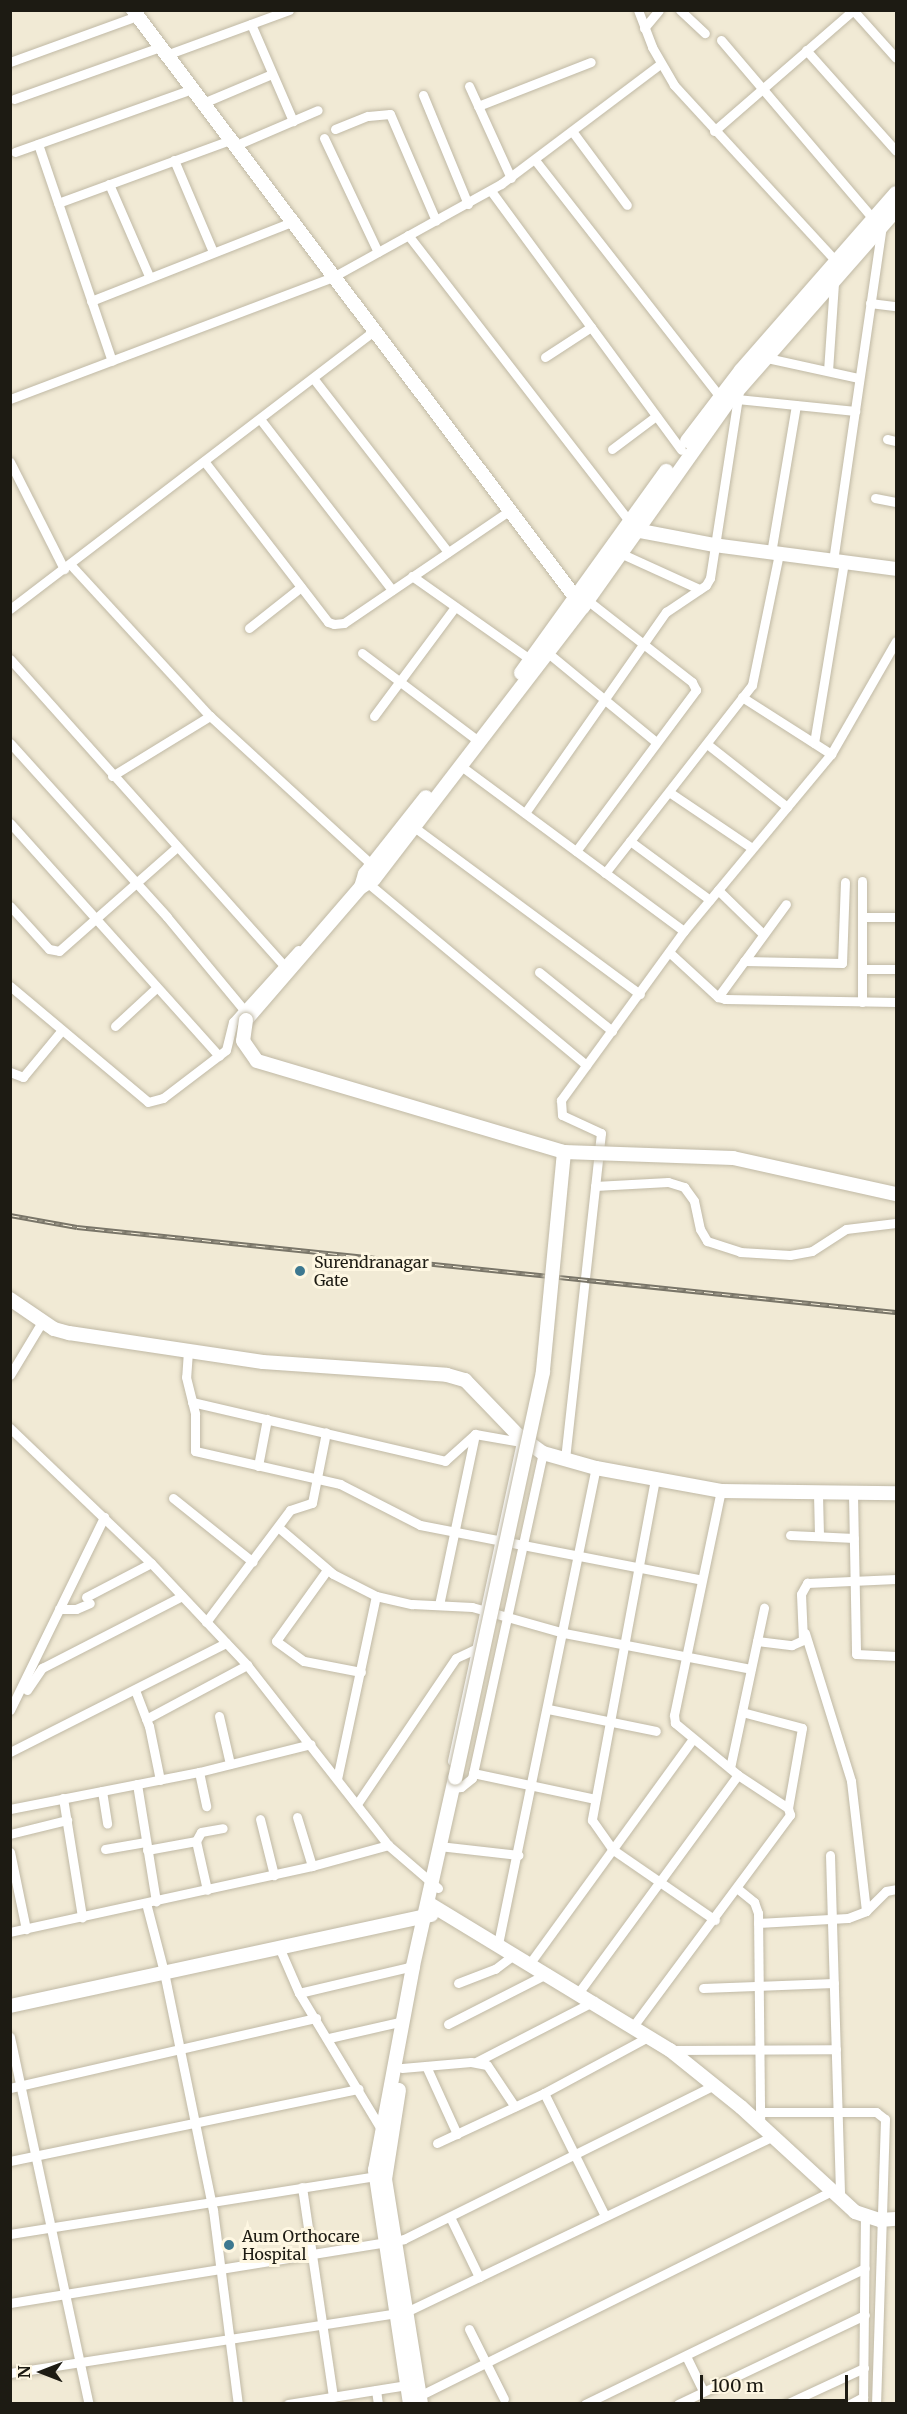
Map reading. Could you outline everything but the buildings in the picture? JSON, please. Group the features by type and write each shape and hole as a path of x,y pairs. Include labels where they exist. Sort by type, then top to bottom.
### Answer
{"main road":[{"path":"135,13 509,511 582,602"},
{"path":"364,884 372,865 531,660 582,602 620,553 632,526 767,358 834,283 877,225 897,193"},
{"path":"897,210 837,262 720,397 681,450 548,653 414,827 245,1015 243,1041 257,1060 564,1152 733,1158 897,1194"},
{"path":"632,526 714,545 897,569"},
{"path":"414,2395 389,2243 375,2176 381,2129 413,1966 435,1886 453,1786 543,1372 564,1152"},
{"path":"10,1299 42,1322 69,1333 262,1362 447,1375 465,1380 479,1391 521,1440 543,1453 596,1468 721,1491 818,1494 897,1493"},
{"path":"389,2243 385,2169 429,1910"},
{"path":"10,2006 279,1947 429,1910 498,1944 634,2025 759,2118 772,2136 836,2195 865,2217 880,2220 897,2219"}],"street":[{"path":"14,99 289,10"},
{"path":"638,10 660,64 714,131 837,262"},
{"path":"645,28 659,10"},
{"path":"680,10 705,33"},
{"path":"714,131 853,10 895,52"},
{"path":"10,62 135,13"},
{"path":"251,24 292,121"},
{"path":"721,40 763,87 877,225 870,303 814,743"},
{"path":"806,50 897,151"},
{"path":"478,105 591,62"},
{"path":"10,399 333,277 491,191 660,64"},
{"path":"202,103 272,74"},
{"path":"469,86 510,177"},
{"path":"15,152 192,89"},
{"path":"423,94 468,204"},
{"path":"58,203 174,160 232,143 318,110"},
{"path":"335,129 368,116 390,114 436,221"},
{"path":"572,131 627,205"},
{"path":"324,138 378,252"},
{"path":"38,144 112,361"},
{"path":"174,160 213,252"},
{"path":"535,160 720,397"},
{"path":"109,184 149,276"},
{"path":"491,191 681,450"},
{"path":"91,301 149,276 291,222"},
{"path":"408,235 632,526"},
{"path":"828,371 834,283"},
{"path":"870,303 897,306"},
{"path":"545,357 591,327"},
{"path":"10,609 374,332"},
{"path":"767,358 859,378"},
{"path":"313,378 448,552"},
{"path":"525,813 673,604 699,589 710,578 738,394 796,405 855,411"},
{"path":"605,873 752,685 757,668 796,405"},
{"path":"612,449 656,416"},
{"path":"260,419 392,590"},
{"path":"204,461 328,622 334,624 344,623 509,511"},
{"path":"10,462 67,566 210,716 372,865"},
{"path":"875,498 897,502"},
{"path":"620,553 699,589"},
{"path":"412,576 531,660"},
{"path":"249,628 301,587"},
{"path":"576,851 696,690 692,682 582,602"},
{"path":"374,716 455,607"},
{"path":"565,1459 601,1133 562,1115 559,1105 684,931 831,754 897,641"},
{"path":"362,652 473,737"},
{"path":"548,653 656,742"},
{"path":"10,659 112,776 284,965"},
{"path":"742,697 831,754"},
{"path":"112,776 210,716"},
{"path":"10,743 135,882 245,1015"},
{"path":"707,744 787,807"},
{"path":"461,766 684,931"},
{"path":"669,792 752,848"},
{"path":"10,823 219,1056"},
{"path":"414,827 640,994"},
{"path":"630,841 710,900"},
{"path":"10,906 55,952 177,848"},
{"path":"861,1002 862,881"},
{"path":"744,961 842,963 845,882"},
{"path":"10,986 148,1102 163,1098 226,1050 232,1022 245,1015 284,965 364,884 586,1065"},
{"path":"718,890 764,934"},
{"path":"718,997 786,904"},
{"path":"862,917 897,917"},
{"path":"669,952 718,997 736,1000 897,1002"},
{"path":"862,969 897,969"},
{"path":"539,972 612,1031"},
{"path":"115,1026 156,988"},
{"path":"10,1072 23,1077 61,1031"},
{"path":"595,1186 668,1182 684,1187 694,1201 700,1229 707,1241 740,1252 790,1255 812,1251 846,1229 897,1222"},
{"path":"10,1375 42,1322"},
{"path":"188,1351 186,1377 192,1402 195,1451 356,1489 407,1520 455,1532 702,1580"},
{"path":"192,1402 445,1461 475,1434 521,1440 497,1540 450,1770 453,1786 467,1785 473,1773 520,1545 543,1453"},
{"path":"258,1466 267,1419"},
{"path":"10,1428 151,1563 247,1665 388,1845 435,1886"},
{"path":"206,1622 292,1508 312,1503 326,1432"},
{"path":"439,1605 475,1434"},
{"path":"498,1944 564,1633 596,1468"},
{"path":"655,1479 595,1799 594,1828 612,1849 659,1884 714,1920"},
{"path":"721,1491 674,1715 680,1730 692,1740 734,1772 788,1808"},
{"path":"818,1494 819,1535"},
{"path":"853,1494 856,1655 897,1656"},
{"path":"172,1498 253,1562"},
{"path":"10,1710 104,1517"},
{"path":"278,1527 327,1569 376,1596 483,1611 564,1633 751,1669"},
{"path":"790,1535 854,1538"},
{"path":"59,1609 76,1609 151,1563"},
{"path":"327,1569 276,1641 304,1661 361,1672"},
{"path":"866,1911 851,1781 805,1633 802,1588 814,1582 897,1579"},
{"path":"27,1690 42,1668 182,1596"},
{"path":"338,1779 376,1596"},
{"path":"579,1992 659,1884 734,1772 742,1712 764,1608"},
{"path":"757,1641 792,1645 803,1640 805,1633"},
{"path":"10,1752 226,1643"},
{"path":"357,1804 456,1658 475,1649"},
{"path":"146,1719 247,1665"},
{"path":"135,1690 146,1719 160,1780"},
{"path":"548,1709 656,1731"},
{"path":"634,2025 789,1818 788,1808 802,1728 742,1712"},
{"path":"219,1716 230,1764"},
{"path":"530,1963 692,1740"},
{"path":"10,1809 199,1772 311,1744"},
{"path":"199,1772 206,1806"},
{"path":"473,1773 595,1799"},
{"path":"137,1784 151,1902 211,2202 238,2403"},
{"path":"102,1791 107,1824"},
{"path":"63,1798 82,1917"},
{"path":"297,1817 312,1866"},
{"path":"260,1819 274,1875"},
{"path":"10,1834 67,1820"},
{"path":"207,1890 196,1841 201,1832 223,1828"},
{"path":"105,1849 196,1841"},
{"path":"10,1932 274,1875 388,1845"},
{"path":"442,1846 518,1855"},
{"path":"10,1852 26,1929"},
{"path":"288,2403 376,2390 414,2395 836,2195 836,2049 830,1855"},
{"path":"738,1889 757,1906 759,2118 837,2110 876,2112 884,2116 897,2116"},
{"path":"758,1923 832,1919 866,1911 881,1894 897,1889"},
{"path":"279,1947 299,1993 329,2038 381,2129"},
{"path":"458,1983 495,1969 515,1954"},
{"path":"299,1993 413,1966"},
{"path":"448,2024 548,1973"},
{"path":"703,1988 834,1983"},
{"path":"402,2068 476,2062 594,2001"},
{"path":"10,2088 316,2018"},
{"path":"329,2038 404,2021"},
{"path":"437,2143 544,2093 650,2036"},
{"path":"10,2037 68,2292 89,2403"},
{"path":"670,2050 836,2049"},
{"path":"476,2062 491,2067 515,2107"},
{"path":"426,2066 458,2134"},
{"path":"10,2303 389,2243 450,2217 714,2085"},
{"path":"10,2161 359,2089"},
{"path":"544,2093 605,2216"},
{"path":"876,2403 884,2116"},
{"path":"10,2373 401,2313 772,2136"},
{"path":"10,2234 375,2176"},
{"path":"302,2187 322,2325 326,2399"},
{"path":"450,2217 479,2277"},
{"path":"850,2403 863,2400 866,2315 865,2217"},
{"path":"585,2403 865,2268"},
{"path":"678,2403 866,2315"},
{"path":"469,2329 504,2400"},
{"path":"686,2356 703,2391"},
{"path":"786,2403 864,2368"},
{"path":"376,2390 378,2403"}],"railway":[{"path":"10,1215 77,1227 896,1312"}],"place":[{"name":"Surendranagar Gate","path":"300,1271"},
{"name":"Aum Orthocare Hospital","path":"229,2245"}]}
